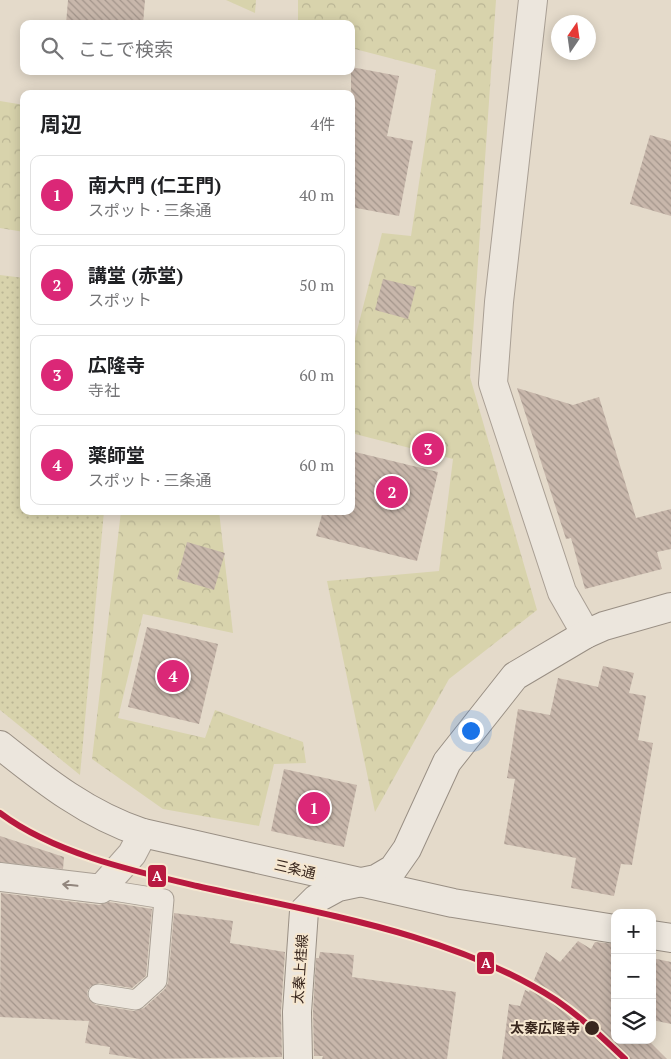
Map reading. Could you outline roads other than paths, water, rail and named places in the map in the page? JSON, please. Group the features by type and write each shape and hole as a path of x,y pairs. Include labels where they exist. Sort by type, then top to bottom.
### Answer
{"main road":[{"path":"533,0 500,292 493,383 562,592 586,634"},
{"path":"358,884 376,879 393,869 406,849 447,762 515,676 586,634 604,626 671,607"},
{"name":"三条通","path":"0,746 58,791 100,816 143,833 358,884 453,903 611,928"},
{"path":"0,877 101,889 132,854 143,833"},
{"name":"太秦上桂線","path":"298,1059 297,1012 304,911 316,899 332,890 358,884"},
{"path":"656,936 671,938"}],"lane":[{"path":"98,994 136,1000 157,981 164,899 101,889"}],"place":[{"name":"広隆寺","path":"428,449"},
{"name":"講堂 (赤堂)","path":"392,492"},
{"name":"薬師堂","path":"173,676"},
{"name":"南大門 (仁王門)","path":"314,808"},
{"name":"太秦広隆寺","path":"592,1028"}]}
